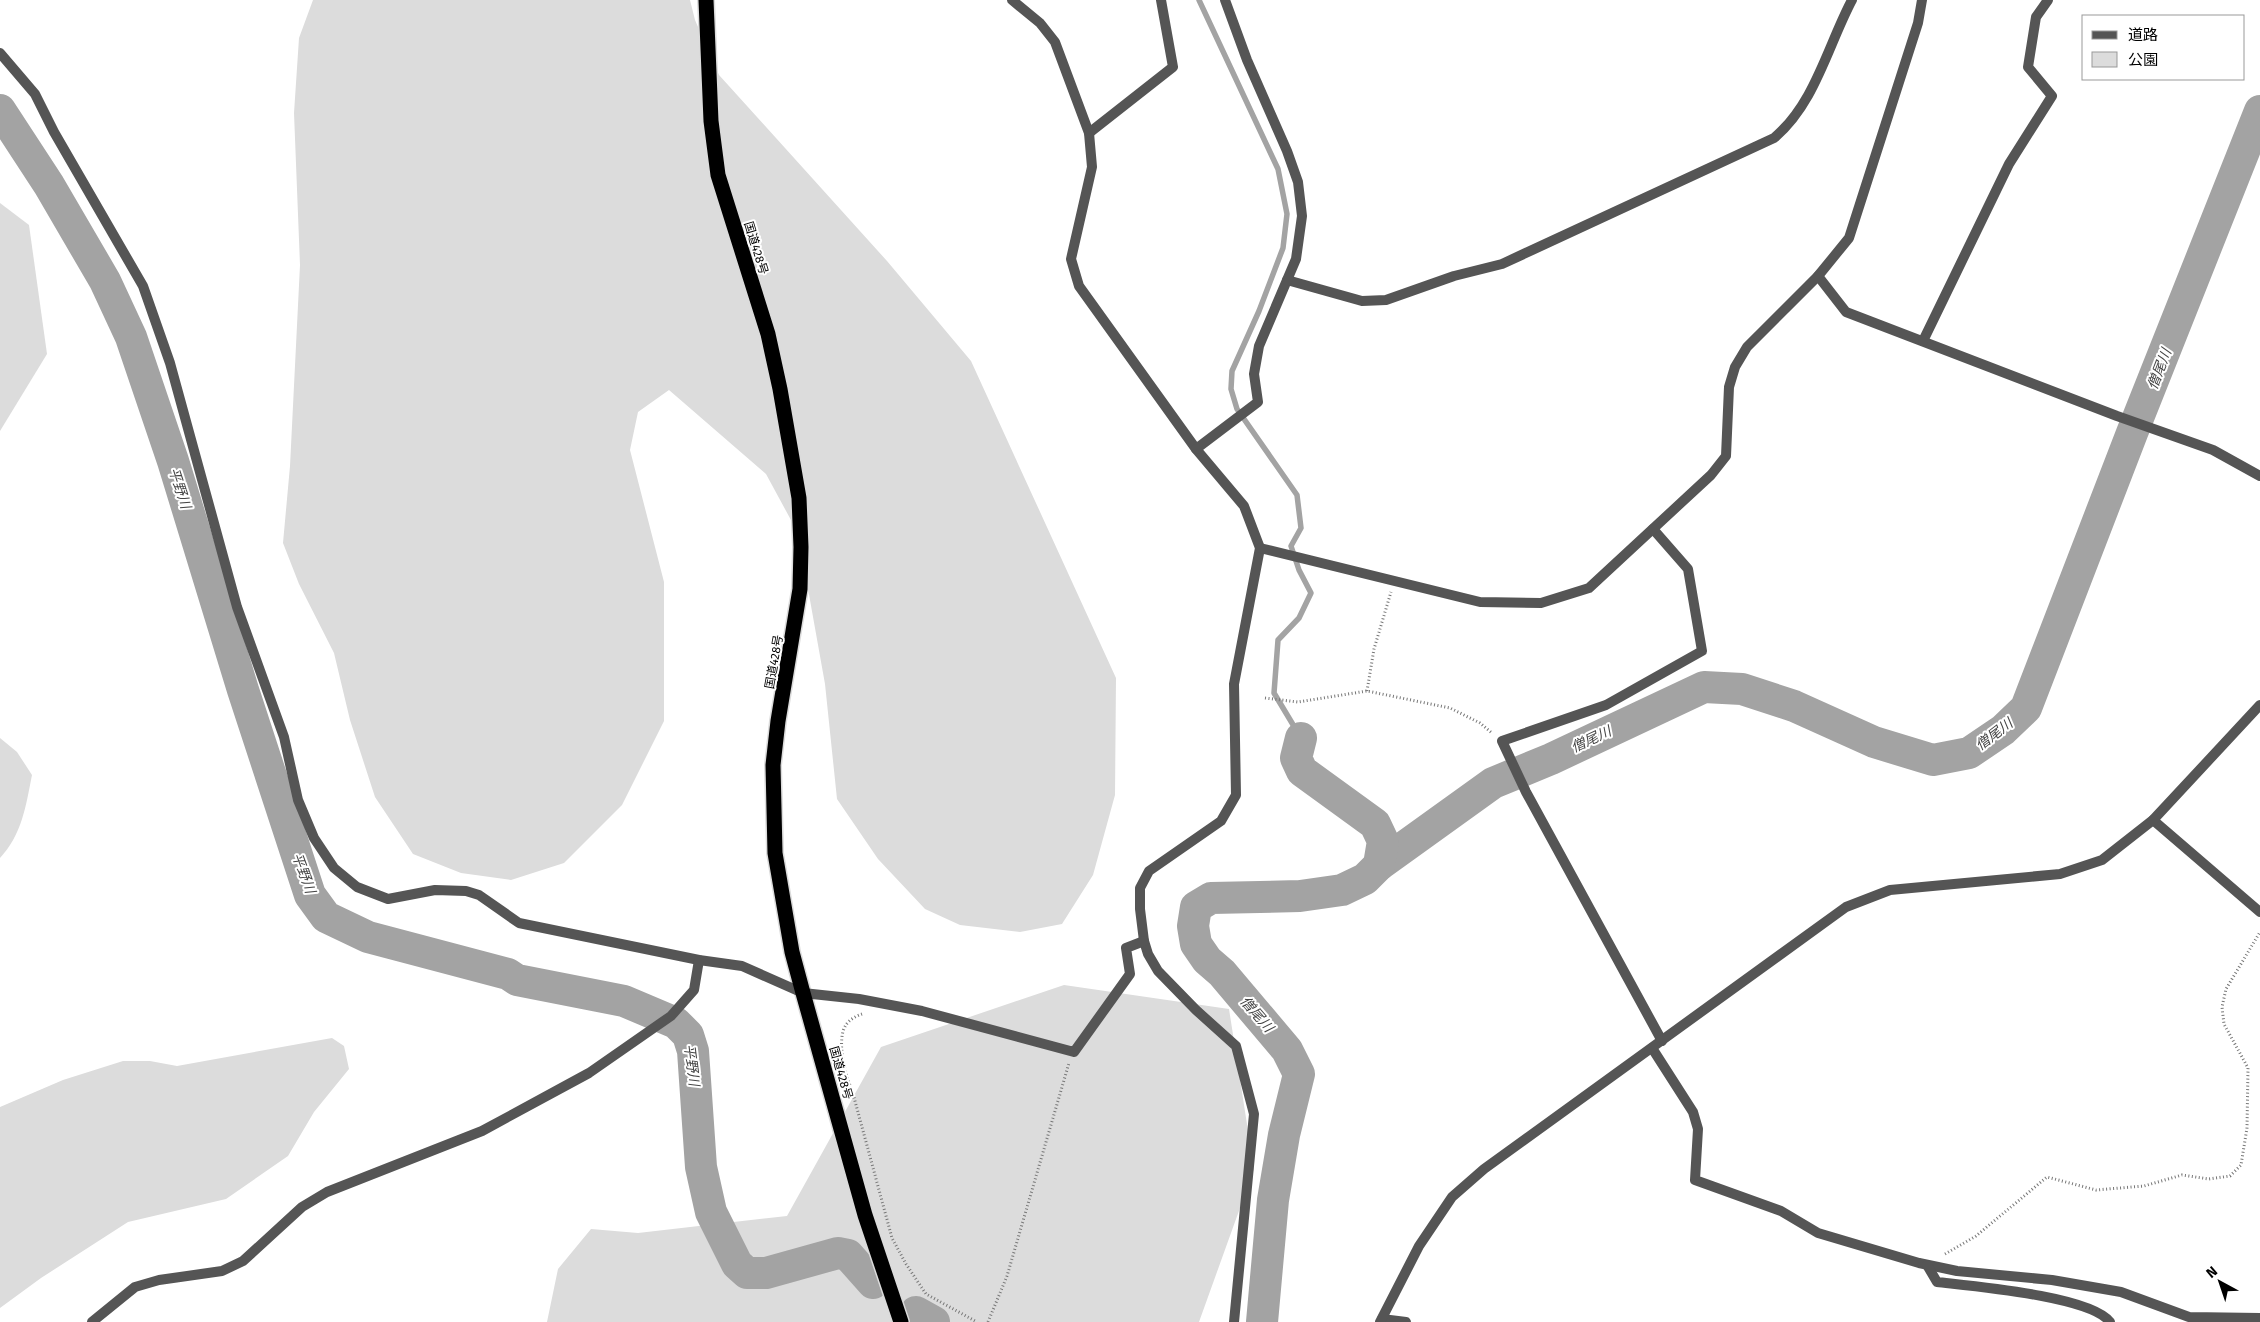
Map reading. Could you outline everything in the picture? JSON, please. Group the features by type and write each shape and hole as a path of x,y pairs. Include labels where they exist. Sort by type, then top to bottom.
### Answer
{"highway":[{"name":"国道428号","path":"706,0 711,121 718,175 768,334 780,389 798,498 801,547 800,589 778,721 773,765 775,853 782,902 803,993 865,1215 901,1322"}],"street":[{"path":"1012,0 1040,23 1055,42 1089,134 1092,167 1071,259 1079,286 1196,449 1244,506 1260,548 1234,684 1236,795 1221,820 1149,871 1140,888 1140,909 1144,941 1158,970 1196,1010 1236,1046 1254,1114 1234,1322"},
{"path":"1089,134 1173,67 1161,0"},
{"path":"1196,449 1258,402 1254,374 1259,346 1296,259 1302,216 1298,182 1287,151 1247,60 1224,0"},
{"path":"1287,280 1362,301 1386,300 1454,276 1502,264 1774,138 1786,128 1814,83 1852,0"},
{"path":"1260,548 1480,602 1541,603 1589,588 1711,475 1726,456 1729,432 1729,387 1735,368 1747,347 1818,276 1849,238 1918,23 1922,0"},
{"path":"1923,340 2009,164 2052,96 2028,67 2036,17 2048,0"},
{"path":"0,53 35,94 54,132 143,286 170,363 237,607 284,736 298,800 314,838 334,868 357,886 388,899 435,890 466,891 479,895 519,923 699,960 742,966 803,993 922,1011 1074,1052 1130,974 1126,948 1144,941"},
{"path":"1818,276 1846,312 2117,416 2213,450 2260,476"},
{"path":"1653,529 1688,569 1702,651 1606,705 1502,741 1526,792 1662,1042"},
{"path":"1406,1322 1381,1320 1419,1246 1452,1197 1484,1169 1846,907 1890,890 2060,874 2102,860 2153,820 2260,705"},
{"path":"2153,820 2260,912"},
{"path":"92,1322 135,1287 159,1280 222,1271 243,1262 302,1207 327,1192 482,1131 589,1073 671,1016 694,990 699,960"},
{"path":"1652,1048 1693,1112 1698,1129 1695,1180 1781,1212 1818,1233 1927,1265 1957,1271 2052,1280 2121,1292 2189,1317 2260,1318"},
{"path":"1927,1265 1937,1282 2006,1290 2083,1306 2106,1317 2110,1322"}],"path":[{"path":"1368,691 1374,649 1394,581"},
{"path":"1265,698 1298,702 1368,691 1450,708 1480,724 1502,741"},
{"path":"1927,1265 1976,1236 2047,1177 2096,1190 2144,1186 2182,1175 2209,1178 2230,1176 2241,1165 2247,1128 2248,1068 2224,1024 2222,1007 2226,988 2260,932"},
{"path":"883,1004 856,1016 846,1025 842,1034 845,1074 852,1090 892,1238 906,1264 926,1294 976,1322"},
{"path":"988,1322 1006,1276 1068,1064 1074,1052"}],"green space":[{"path":"313,0 690,0 695,20 719,75 887,261 971,361 1116,678 1115,795 1093,875 1062,924 1020,932 960,925 925,909 878,859 837,799 825,684 798,533 766,474 669,390 638,412 630,450 664,582 664,721 622,805 564,863 511,880 461,873 413,854 375,797 350,720 334,653 299,584 283,543 290,466 300,265 294,113 299,38"},
{"path":"0,203 29,225 47,354 0,431"},
{"path":"0,738 17,752 32,775 18,830 0,858"},
{"path":"1064,985 1229,1009 1254,1169 1199,1322 547,1322 558,1269 591,1229 638,1233 787,1216 881,1047"},
{"path":"332,1038 344,1046 349,1069 314,1112 288,1156 226,1199 128,1222 41,1278 0,1308 0,1107 63,1080 123,1061 150,1061 177,1066"}],"waterway":[{"path":"1199,0 1278,169 1287,214 1283,248 1259,311 1232,371 1231,389 1237,409 1297,495 1301,528 1291,546 1299,570 1311,593 1299,618 1278,640 1274,693 1301,738"},
{"name":"平野川","path":"0,110 49,185 105,281 131,337 173,461 243,690 310,895 326,917 368,937 508,974 517,980 624,1001 676,1023 688,1035 693,1051 701,1167 711,1212 737,1264 747,1273 766,1273 838,1253 848,1255 873,1283"},
{"name":"僧尾川","path":"1379,865 1493,783 1551,759 1704,687 1742,689 1794,706 1874,742 1933,760 1969,753 2003,730 2026,708 2132,433 2260,111"},
{"name":"僧尾川","path":"1262,1322 1273,1200 1284,1135 1299,1074 1287,1050 1222,973 1207,960 1196,944 1193,926 1196,907 1211,898 1300,896 1342,890 1365,879 1379,865 1383,841 1375,824 1302,771 1296,758 1301,738"},
{"name":"平野川","path":"916,1312 934,1322"}]}
